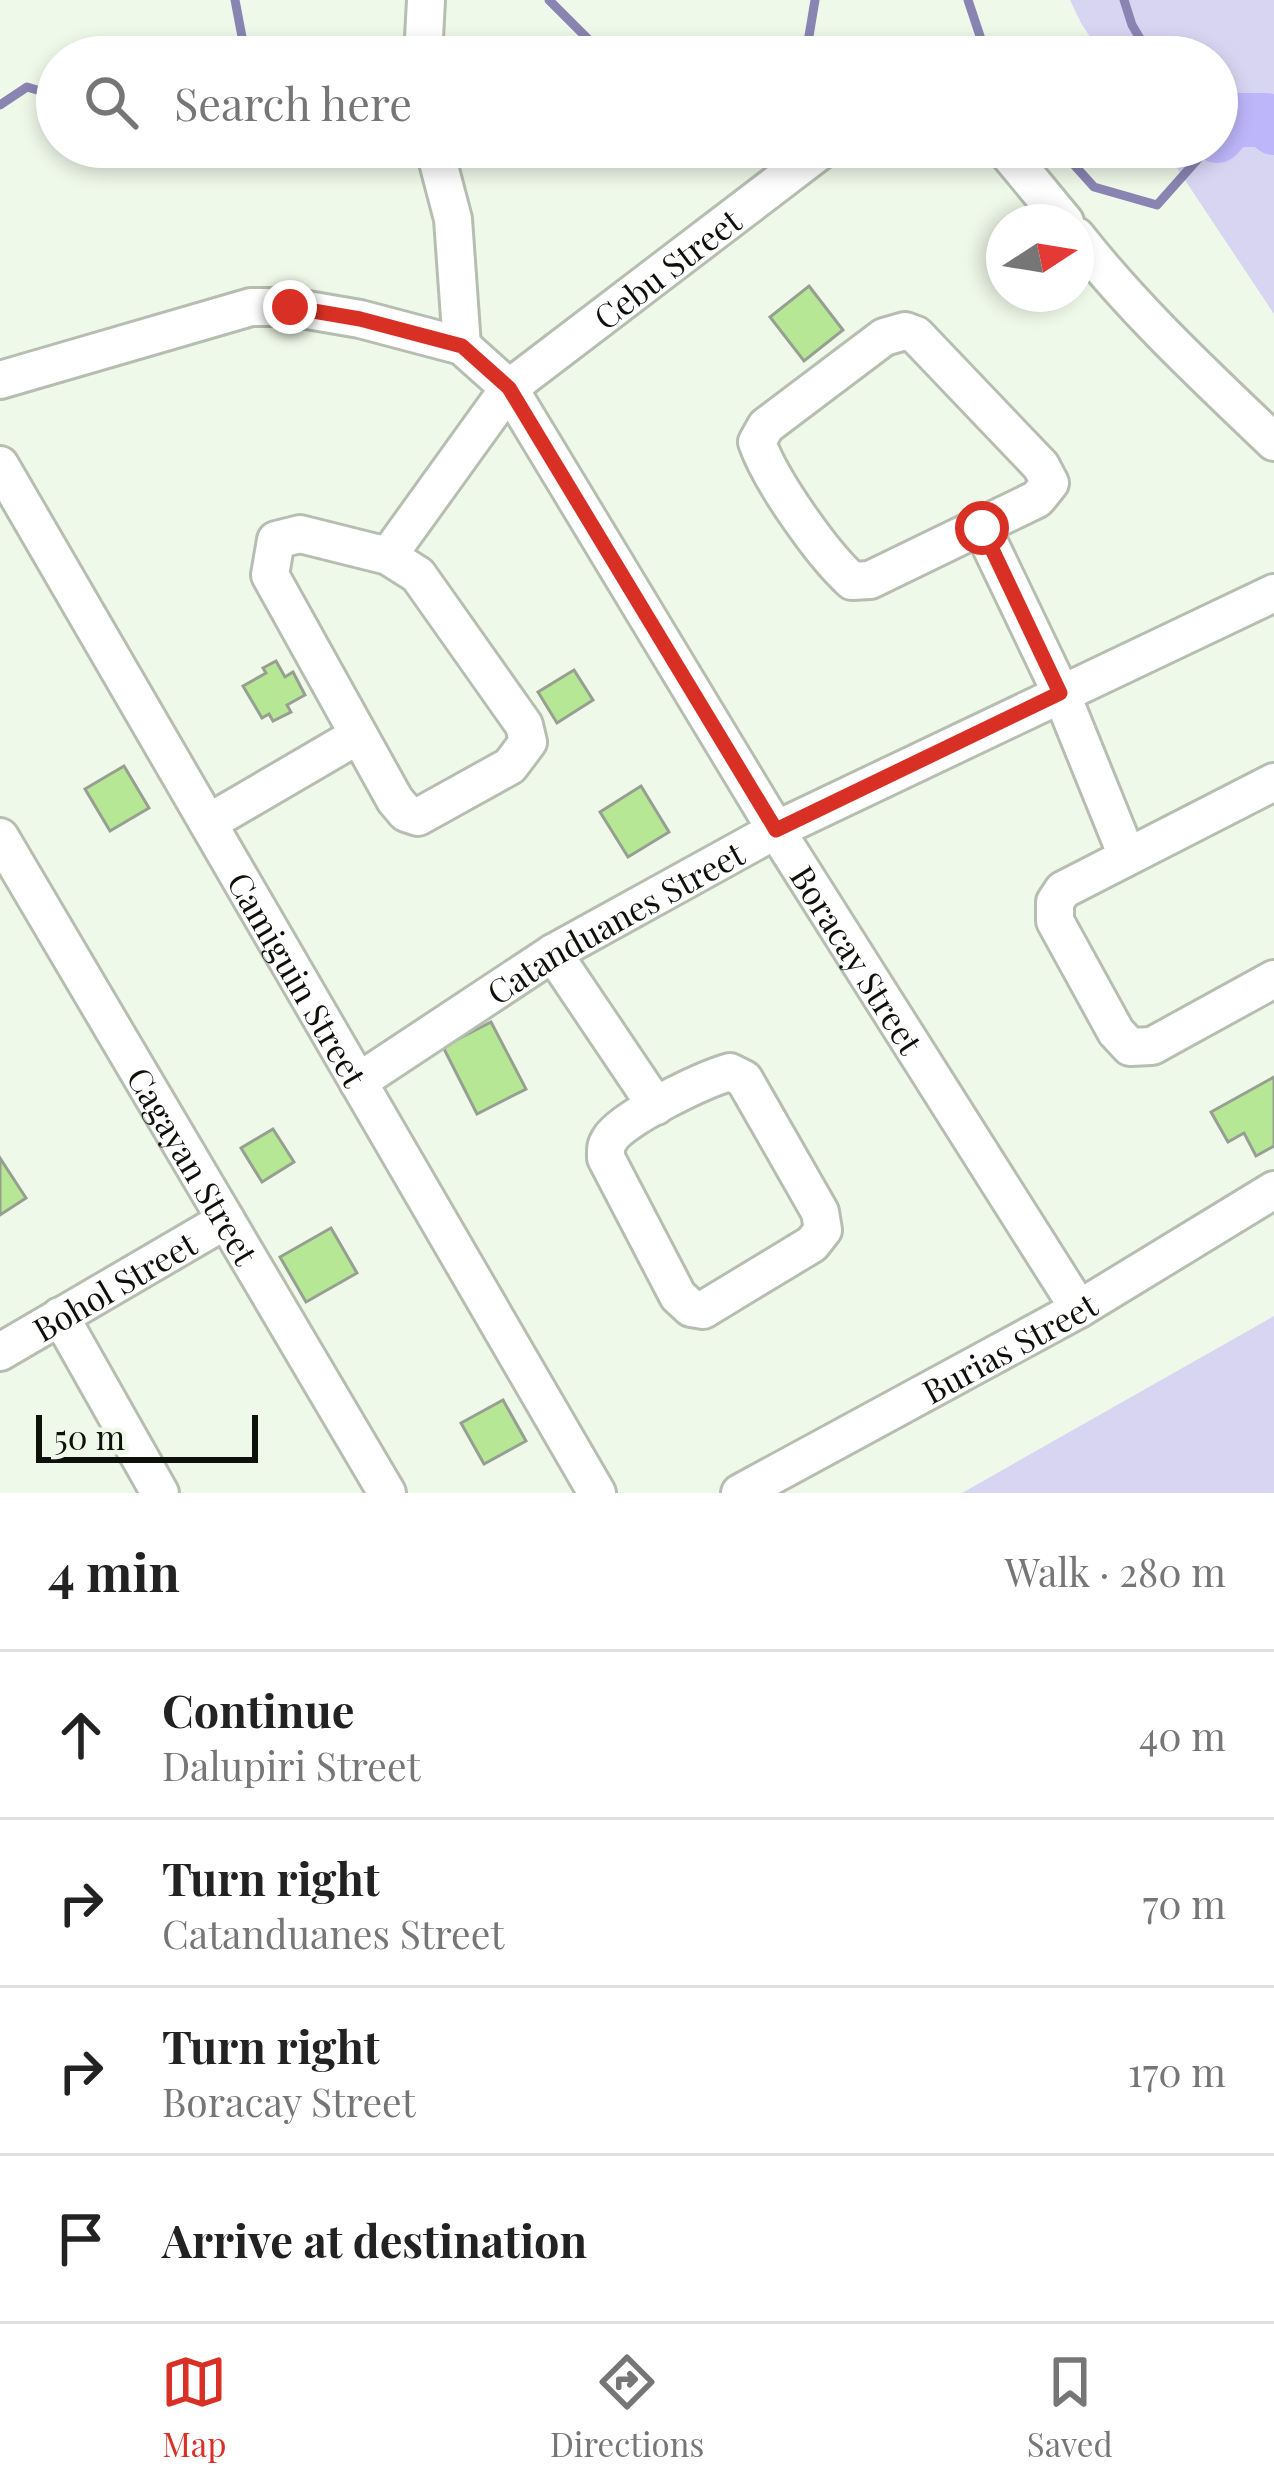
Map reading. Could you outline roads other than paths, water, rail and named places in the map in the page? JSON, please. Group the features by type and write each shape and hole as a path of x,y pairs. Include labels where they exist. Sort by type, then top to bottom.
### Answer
{"street":[{"path":"439,168 453,220 462,346"},
{"name":"Cebu Street","path":"388,556 509,388 797,168"},
{"path":"1021,168 1050,204"},
{"path":"1094,259 1274,442"},
{"name":"Boracay Street","path":"0,380 251,307 290,307 360,319 462,346 509,388 776,830 1079,1309"},
{"path":"905,331 916,335 1041,466 1050,483 1037,499 982,528 870,580 852,581 832,564 764,462 757,442 766,426 884,337 905,331"},
{"name":"Camiguin Street","path":"0,465 597,1493"},
{"path":"982,528 1060,693 1127,856"},
{"path":"300,534 388,556 418,575 524,725 528,742 510,766 418,817 406,813 395,800 270,575 276,540 300,534"},
{"name":"Catanduanes Street","path":"358,1082 553,953 776,830 1274,593"},
{"path":"208,824 357,736"},
{"path":"1274,782 1063,890 1055,902 1055,921 1116,1032 1130,1047 1152,1046 1274,979"},
{"name":"Cagayan Street","path":"0,837 387,1493"},
{"path":"553,953 656,1106"},
{"path":"730,1072 744,1079 820,1212 823,1230 812,1244 703,1310 691,1308 678,1296 606,1158 606,1144 614,1133 656,1106 712,1077 730,1072"},
{"name":"Burias Street","path":"740,1493 1079,1309 1274,1190"},
{"name":"Bohol Street","path":"0,1352 226,1220"},
{"path":"60,1316 160,1493"}],"waterway":[{"path":"235,0 242,36"},
{"path":"549,0 585,36"},
{"path":"809,36 815,0"},
{"path":"968,0 980,36"},
{"path":"1124,0 1139,36"},
{"path":"0,105 27,87 36,90"},
{"path":"1238,120 1266,120 1274,128"},
{"path":"1077,168 1094,187 1157,205 1190,168"}]}
